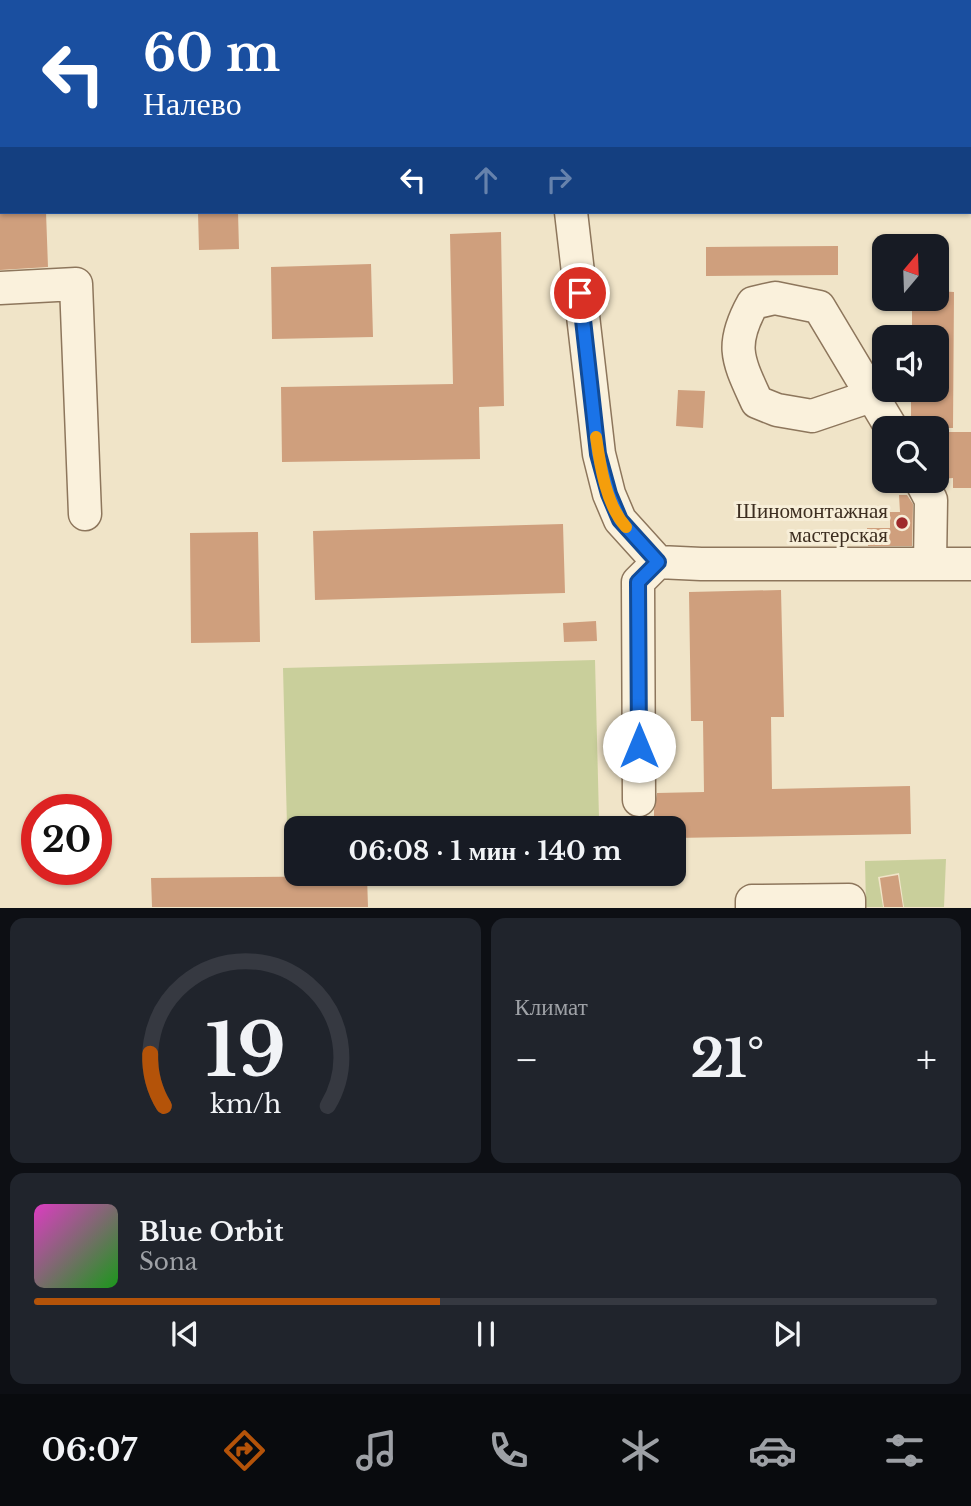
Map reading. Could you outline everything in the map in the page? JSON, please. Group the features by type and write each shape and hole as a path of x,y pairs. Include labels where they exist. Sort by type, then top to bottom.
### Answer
{"lane":[{"path":"571,214 598,454 609,494 620,520 658,562 971,564"},
{"path":"0,288 76,284 85,514"},
{"path":"775,298 819,307 874,395 812,416 777,410 757,401 740,364 737,341 743,320 752,303 775,298"},
{"path":"927,493 931,500 930,563"},
{"path":"639,800 638,582 658,562"},
{"path":"752,908 752,901 849,900 849,908"}],"green space":[{"path":"595,660 599,816 287,816 283,668"},
{"path":"946,859 944,907 904,907 899,873 878,877 883,907 866,907 865,861"}],"building":[{"path":"0,214 46,214 48,267 0,270"},
{"path":"198,214 238,214 239,249 199,250"},
{"path":"501,232 504,406 479,407 480,459 282,462 281,387 453,384 450,234"},
{"path":"838,246 838,275 706,276 706,247"},
{"path":"371,264 373,337 272,339 271,267"},
{"path":"949,292 954,292 953,428 949,428 949,416 911,416 911,402 949,402 949,325 912,325 912,312 948,312"},
{"path":"678,390 705,391 703,428 676,426"},
{"path":"949,432 971,432 971,488 953,488 953,478 949,478"},
{"path":"899,495 907,495 913,504 912,546 868,546 867,528 890,528 890,512 900,512"},
{"path":"563,524 565,593 315,600 313,531"},
{"path":"258,532 260,642 191,643 190,533"},
{"path":"781,590 784,717 771,717 772,789 910,786 911,834 686,838 686,816 654,816 657,793 704,792 703,721 691,721 689,592"},
{"path":"596,621 597,641 564,642 563,623"},
{"path":"898,875 903,907 884,907 880,878"},
{"path":"284,877 284,886 367,886 368,907 152,907 151,878"}],"slow traffic":[{"path":"596,437 609,494 620,520 626,527"}],"place":[{"name":"Шиномонтажная мастерская","path":"902,523"}],"route":[{"path":"580,293 598,454 609,494 620,520 658,562 638,582 639,746"}]}
